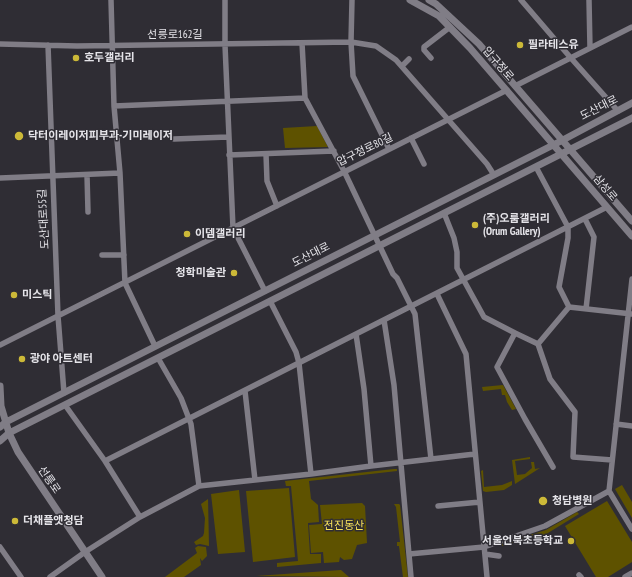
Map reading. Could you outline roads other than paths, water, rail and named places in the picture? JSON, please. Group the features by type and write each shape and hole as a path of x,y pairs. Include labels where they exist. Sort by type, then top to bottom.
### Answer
{"main road":[{"name":"압구정로","path":"410,0 439,16 450,27 507,90 561,154"},
{"name":"압구정로","path":"429,0 438,2 479,44 561,141"},
{"name":"도산대로","path":"3,425 155,346 632,104"},
{"name":"도산대로","path":"0,441 9,433 632,118"},
{"name":"삼성로","path":"561,141 631,218"},
{"name":"삼성로","path":"561,154 632,236"},
{"name":"선릉로","path":"0,386 3,425 9,433 27,468 102,577"}],"street":[{"path":"111,0 114,106 120,174 125,283 155,346"},
{"path":"225,0 228,137 233,228 265,291"},
{"path":"352,0 351,42 353,76 389,149"},
{"path":"589,0 590,48"},
{"path":"525,1 570,57 618,111"},
{"path":"431,58 424,50 424,46 450,27"},
{"path":"515,86 632,27"},
{"name":"선릉로162길","path":"0,44 225,45 351,42 376,46 402,66 487,164 494,175"},
{"path":"302,43 305,98 334,151 393,274 397,278 415,314 432,459"},
{"name":"도산대로55길","path":"48,45 58,316 64,393"},
{"path":"402,66 409,59"},
{"name":"압구정로80길","path":"0,345 507,90"},
{"path":"114,106 305,98"},
{"path":"174,139 228,137"},
{"path":"411,138 424,164"},
{"path":"229,155 334,151"},
{"path":"266,154 267,181 277,206"},
{"path":"536,167 568,227 568,238 559,287 569,307"},
{"path":"0,178 120,174"},
{"path":"87,175 88,212"},
{"path":"105,460 607,207"},
{"path":"444,213 454,238 457,252 457,268 484,317 538,344 550,379 575,412 573,457 612,460"},
{"path":"585,219 594,237 586,309"},
{"path":"102,255 124,255"},
{"path":"632,279 630,314 609,491 632,529"},
{"path":"437,294 466,354 487,577"},
{"path":"270,301 296,352 299,363 311,474"},
{"path":"569,307 630,314"},
{"path":"538,344 569,307"},
{"path":"384,320 394,385 411,577"},
{"path":"515,333 497,367 553,467"},
{"path":"356,334 364,389 371,466"},
{"path":"158,358 181,398 191,424 199,486"},
{"path":"246,390 255,480"},
{"path":"65,405 105,460 140,517"},
{"path":"616,424 632,426"},
{"path":"50,577 85,552 140,517 199,486 475,454"},
{"path":"409,554 484,547 545,526 609,491"},
{"path":"438,506 480,502"},
{"path":"0,547 20,577"},
{"path":"485,554 499,556"},
{"path":"625,577 632,573"}],"place":[{"name":"필라테스유","path":"520,45"},
{"name":"호두갤러리","path":"76,58"},
{"name":"닥터이레이저피부과-기미레이저","path":"19,136"},
{"name":"(주)오룸갤러리 (Orum Gallery)","path":"475,225"},
{"name":"이뎀갤러리","path":"187,234"},
{"name":"청학미술관","path":"234,273"},
{"name":"미스틱","path":"14,295"},
{"name":"광야 아트센터","path":"22,359"},
{"name":"청담병원","path":"543,501"},
{"name":"더채플앳청담","path":"15,521"},
{"name":"서울언북초등학교","path":"571,541"}],"park label":[{"name":"전진동산","path":"344,526"}]}
